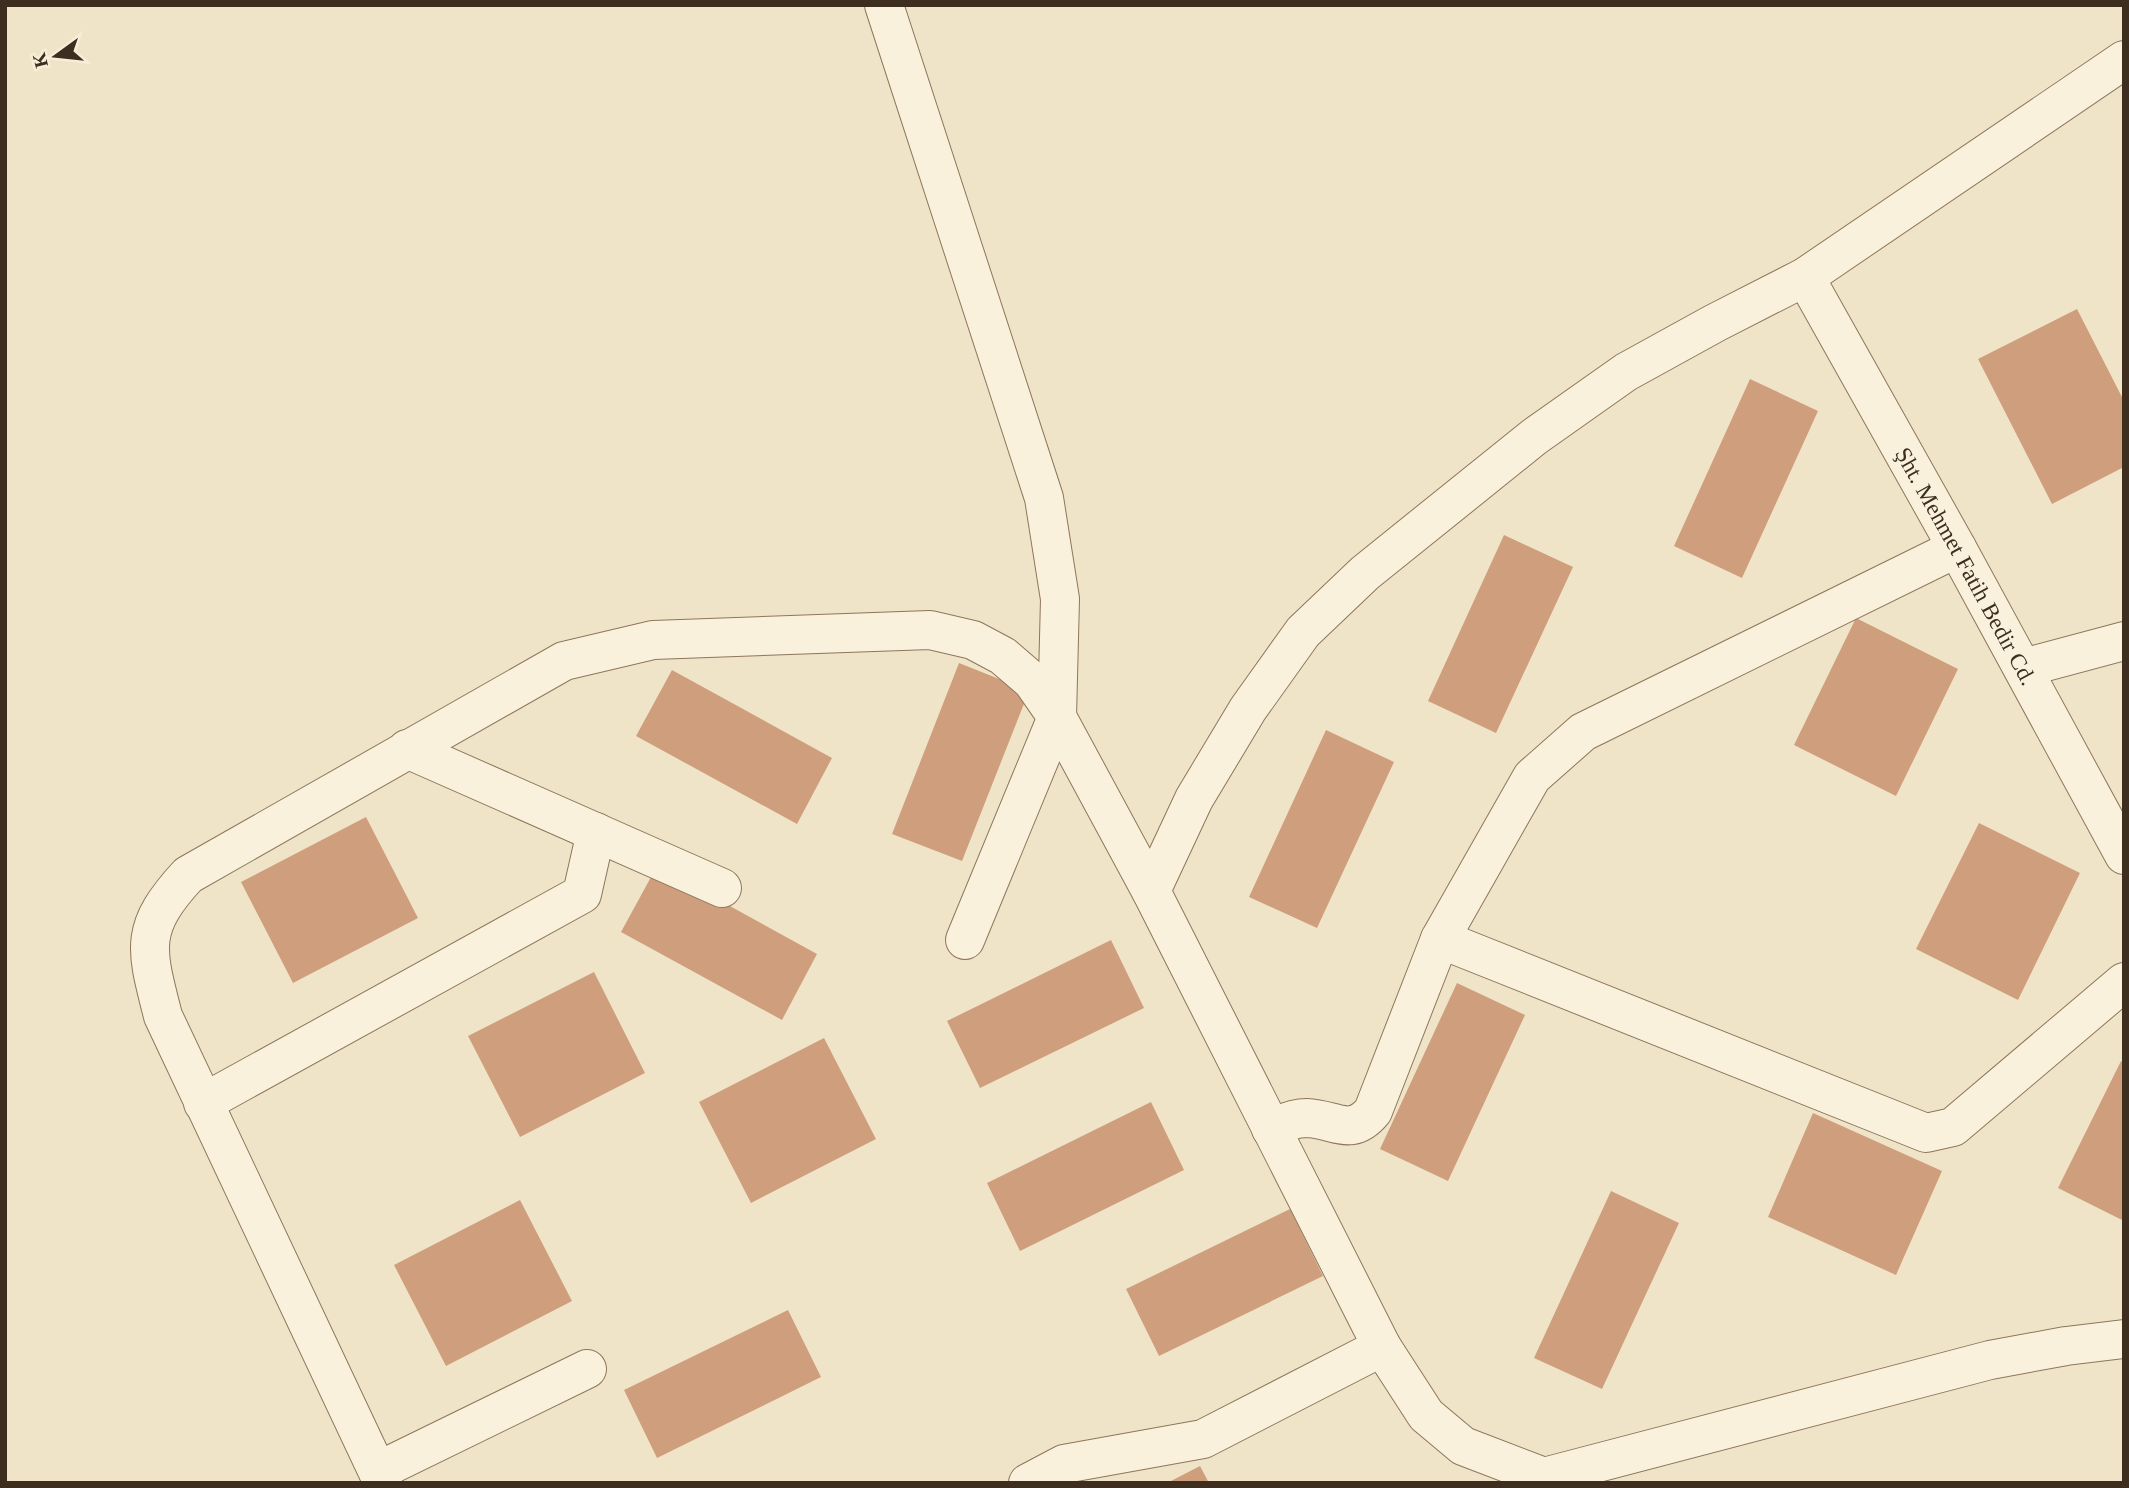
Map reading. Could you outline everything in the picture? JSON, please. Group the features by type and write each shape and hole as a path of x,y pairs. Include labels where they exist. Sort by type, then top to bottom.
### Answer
{"street":[{"path":"884,5 1044,498 1060,599 1057,718 965,940"},
{"path":"1151,891 1194,799 1248,709 1303,632 1365,573 1534,437 1626,372 1805,277 2124,60"},
{"name":"Şht. Mehmet Fatih Bedir Cd.","path":"1805,277 1957,548 2124,855"},
{"path":"1271,1129 1292,1119 1317,1119 1350,1126 1367,1119 1373,1111 1440,939 1532,778 1583,732 1957,548"},
{"path":"587,1369 381,1477 163,1016 151,967 153,922 166,898 187,875 565,661 653,640 930,630 973,640 1003,656 1032,681 1057,718 1151,891 1381,1348 1426,1415 1463,1446 1543,1480 1990,1360 2124,1339"},
{"path":"2023,668 2124,641"},
{"path":"407,749 722,888"},
{"path":"203,1103 582,894 596,832"},
{"path":"1440,939 1926,1133 1953,1128 2124,982"},
{"path":"1028,1483 1064,1464 1203,1439 1381,1348"}],"building":[{"path":"2077,309 2124,401 2124,467 2052,504 1978,359"},
{"path":"1750,379 1818,411 1742,578 1674,546"},
{"path":"1504,535 1573,567 1496,733 1428,701"},
{"path":"1856,618 1958,669 1896,796 1794,745"},
{"path":"959,663 1029,691 962,861 892,834"},
{"path":"672,670 832,758 797,824 636,736"},
{"path":"1326,730 1394,762 1317,928 1249,897"},
{"path":"366,817 418,918 293,983 241,882"},
{"path":"1979,823 2080,873 2018,1000 1916,949"},
{"path":"657,866 817,954 782,1020 621,932"},
{"path":"1111,940 1144,1008 980,1088 947,1021"},
{"path":"594,972 645,1073 520,1137 468,1036"},
{"path":"1457,983 1525,1015 1448,1181 1380,1149"},
{"path":"824,1038 876,1139 751,1203 699,1102"},
{"path":"2121,1061 2124,1063 2124,1221 2058,1188"},
{"path":"1151,1102 1184,1170 1020,1251 987,1183"},
{"path":"1813,1113 1942,1171 1896,1275 1768,1217"},
{"path":"1611,1191 1679,1223 1602,1389 1534,1358"},
{"path":"520,1200 572,1301 446,1366 394,1265"},
{"path":"1290,1209 1323,1276 1159,1356 1126,1289"},
{"path":"788,1310 821,1377 657,1458 624,1390"},
{"path":"1200,1466 1209,1483 1167,1483"}]}
